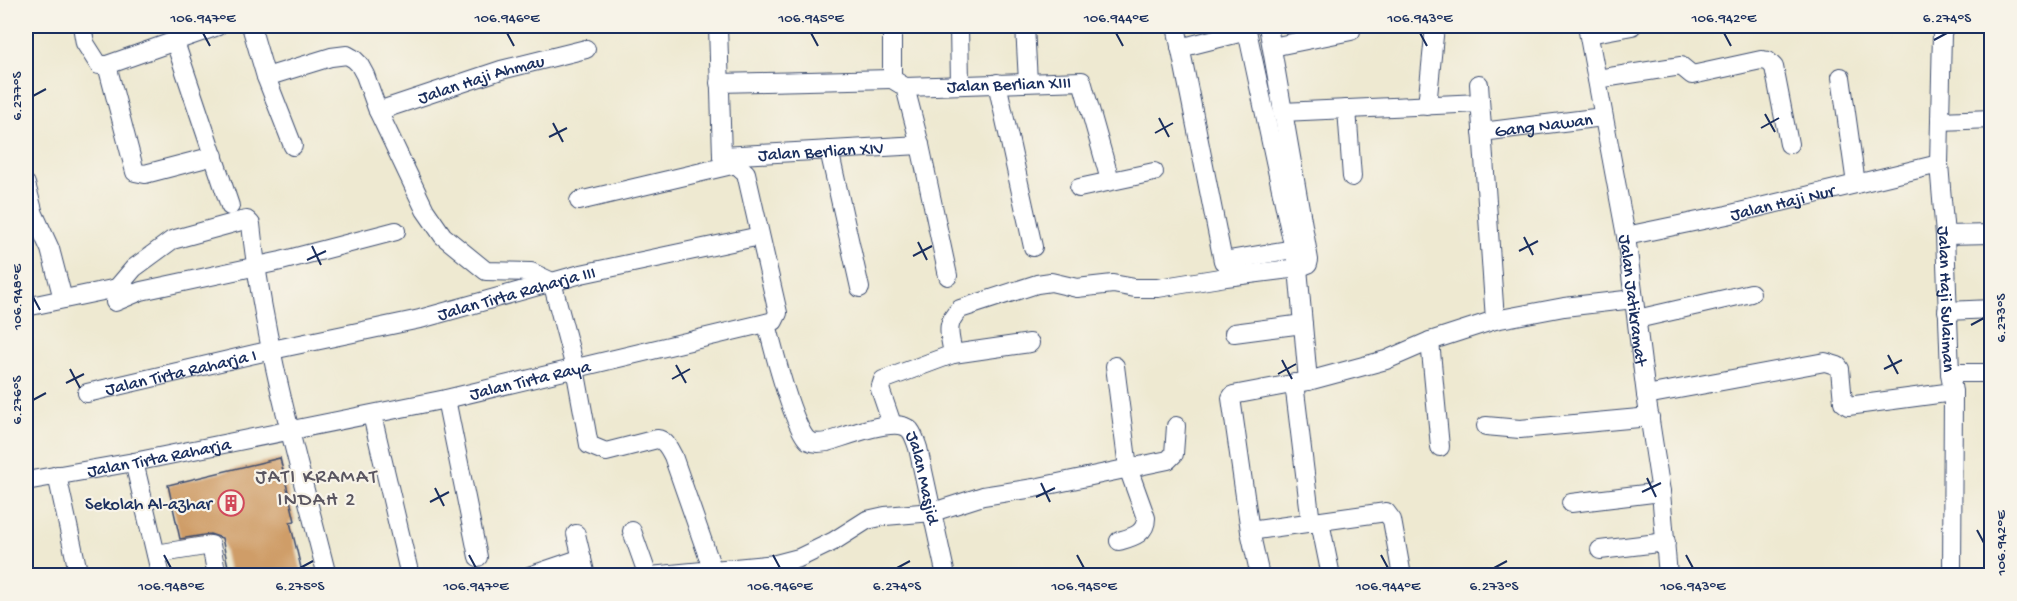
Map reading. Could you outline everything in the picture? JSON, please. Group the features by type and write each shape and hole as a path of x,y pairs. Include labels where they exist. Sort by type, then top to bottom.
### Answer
{"street":[{"path":"82,26 85,43 99,65 107,65 218,26"},
{"path":"251,26 266,77 292,146"},
{"path":"718,26 719,83 729,160 746,173 778,313 774,321 767,324"},
{"path":"892,26 899,83 920,145 948,276"},
{"path":"959,26 960,84"},
{"path":"1025,26 1028,82"},
{"path":"1176,26 1222,261 1294,249"},
{"path":"953,354 949,326 952,317 960,309 1036,284 1052,282 1077,288 1113,284 1135,288 1158,288 1305,267 1309,260 1268,26"},
{"path":"1427,106 1435,26"},
{"path":"1588,30 1632,26"},
{"name":"Jalan Haji Sulaiman","path":"1945,26 1942,33 1939,164 1945,235 1950,373 1953,392 1952,576"},
{"path":"1180,48 1246,28 1298,268 1303,324 1301,382 1315,522 1331,576"},
{"name":"Jalan Jatikramat","path":"1588,30 1626,236 1634,299 1642,318 1650,417 1661,492 1668,576"},
{"path":"1272,47 1351,31"},
{"path":"175,42 230,206"},
{"name":"Jalan Haji Ahmau","path":"378,111 501,70 586,49"},
{"path":"266,77 331,57 347,55 359,64 424,210 443,236 486,271 531,272 552,282 575,368 589,445 606,452 657,440 661,440 668,446 713,571"},
{"path":"1597,80 1681,66 1692,75 1761,60 1768,61 1774,68 1789,144"},
{"path":"107,65 135,172 144,174 214,156"},
{"path":"1841,77 1856,184"},
{"name":"Jalan Berlian XIII","path":"719,83 960,84 1082,81 1110,180"},
{"path":"997,83 1033,247"},
{"path":"1479,84 1495,320"},
{"path":"1282,112 1480,103"},
{"path":"1347,110 1352,177"},
{"name":"Gang Nawan","path":"1482,132 1603,117"},
{"path":"1940,121 1992,119"},
{"name":"Jalan Berlian XIV","path":"579,201 729,160 830,150 920,145"},
{"path":"830,150 860,288"},
{"name":"Jalan Haji Nur","path":"1626,236 1726,215 1939,164"},
{"path":"1079,188 1154,172"},
{"path":"26,184 34,214 50,249 63,299"},
{"path":"116,295 134,268 172,240 241,221 247,220 251,224 256,266 272,350 327,576"},
{"path":"26,307 63,299 141,291 281,261 396,231"},
{"path":"1945,235 1992,234"},
{"name":"Jalan Tirta Raharja III","path":"272,350 420,319 552,282 760,236"},
{"path":"1642,318 1751,293"},
{"path":"1260,576 1250,531 1231,399 1237,394 1301,382 1386,360 1430,341 1495,320 1564,307 1634,299"},
{"path":"1947,311 1992,309"},
{"name":"Jalan Tirta Raya","path":"291,430 446,399 767,324"},
{"name":"Jalan Masjid","path":"767,324 792,407 799,427 807,440 816,443 827,442 892,424 904,426 910,430 915,438 946,576"},
{"path":"1234,333 1303,324"},
{"path":"1430,341 1440,447"},
{"path":"892,424 880,388 883,380 953,354 1030,342"},
{"name":"Jalan Tirta Raharja I","path":"87,393 272,350"},
{"path":"1649,388 1825,362 1838,366 1840,369 1843,402 1848,406 1953,392"},
{"path":"1115,366 1128,468 1146,518 1146,524 1138,534 1119,541"},
{"path":"1649,388 1721,370"},
{"path":"1950,373 1992,373"},
{"path":"446,399 478,557"},
{"path":"372,415 410,576"},
{"path":"1486,426 1520,429 1650,417"},
{"path":"632,531 649,576 776,564 799,558 834,542 867,520 885,516 933,512 983,496 1034,489 1171,458 1174,454 1176,426"},
{"name":"Jalan Tirta Raharja","path":"26,481 291,430"},
{"path":"134,462 161,576"},
{"path":"57,475 79,576"},
{"path":"1571,503 1661,492"},
{"path":"1250,531 1386,512 1392,519 1402,576"},
{"path":"576,534 586,576"},
{"path":"1600,550 1666,542"},
{"path":"156,554 211,545 217,576"},
{"path":"529,576 582,558"}],"building":[{"name":"Sekolah Al-azhar","path":"280,458 295,521 290,522 303,576 230,576 222,538 210,534 180,539 168,485"}],"place":[{"name":"Sekolah Al-azhar","path":"231,503"}],"district":[{"name":"JATI KRAMAT INDAH 2","path":"317,486"}]}
